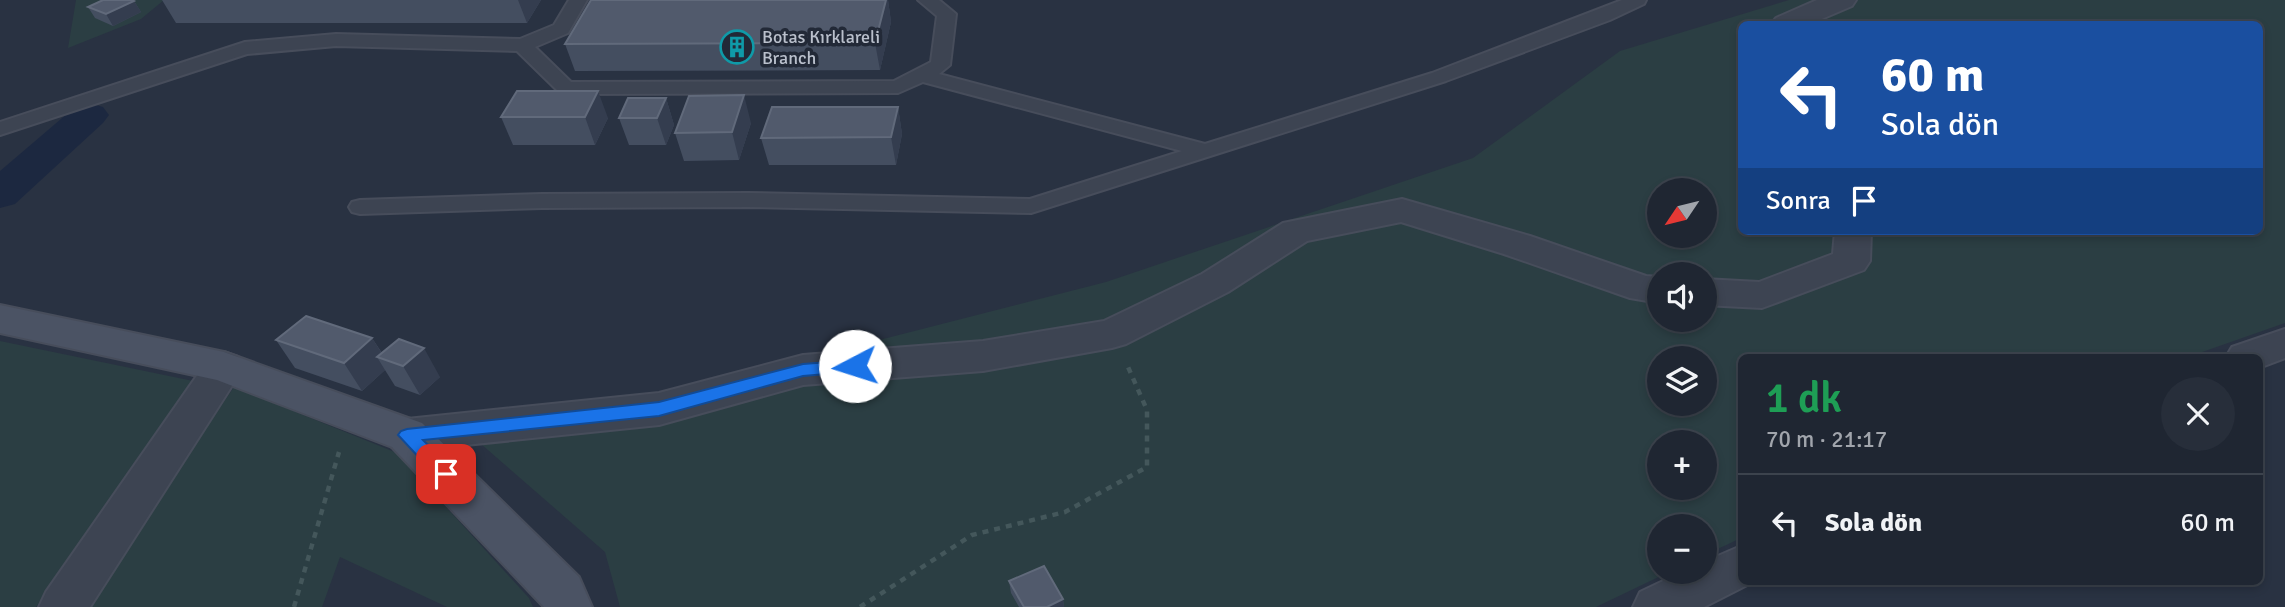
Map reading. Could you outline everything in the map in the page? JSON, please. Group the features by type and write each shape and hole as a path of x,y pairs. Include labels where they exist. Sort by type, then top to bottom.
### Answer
{"street":[{"path":"1793,21 1842,0"},
{"path":"407,435 659,409 803,370 983,356 1112,334 1215,283 1296,231 1402,210 1647,289"},
{"path":"1717,293 1762,295 1851,261 1853,235"},
{"path":"0,319 224,367 407,435 562,591 568,607"},
{"path":"2254,354 2285,343"},
{"path":"63,607 224,367"},
{"path":"1657,607 1738,567"}],"lane":[{"path":"0,129 245,48 336,40 522,45 561,29 578,0"},
{"path":"522,45 566,88 898,87 940,65 947,14 927,0"},
{"path":"360,207 611,201 1031,206 1438,77 1603,16 1637,0"},
{"path":"920,75 1207,151"}],"path":[{"path":"860,607 972,535 1065,512 1147,467 1147,410 1112,334"},
{"path":"294,607 350,414"}],"green space":[{"path":"76,0 164,0 141,19 68,48"},
{"path":"1789,0 2285,0 2285,323 2197,354 1738,354 1738,539 1717,549 1717,514 1647,514 1647,583 1596,607 620,607 605,552 449,416 649,399 1106,282 1473,158 1620,51"},
{"path":"0,341 198,382 36,607 0,607"},
{"path":"234,387 397,453 529,598 533,607 447,607 340,557 322,607 83,607"}],"building":[{"path":"103,0 134,1 106,14 88,7"},
{"path":"591,0 886,0 875,43 565,44"},
{"path":"517,91 598,91 585,117 501,117"},
{"path":"744,95 732,132 675,133 689,96"},
{"path":"628,98 666,98 657,118 619,118"},
{"path":"772,107 898,107 891,137 761,138"},
{"path":"306,316 372,338 344,363 276,340"},
{"path":"399,339 424,348 403,366 377,357"},
{"path":"1044,566 1063,599 1047,607 1024,607 1009,581"}],"waterway":[{"path":"0,194 89,115"}],"place":[{"name":"Botas Kırklareli Branch","path":"737,47"}],"route":[{"path":"446,474 407,435 659,409 803,370 855,366"}]}
